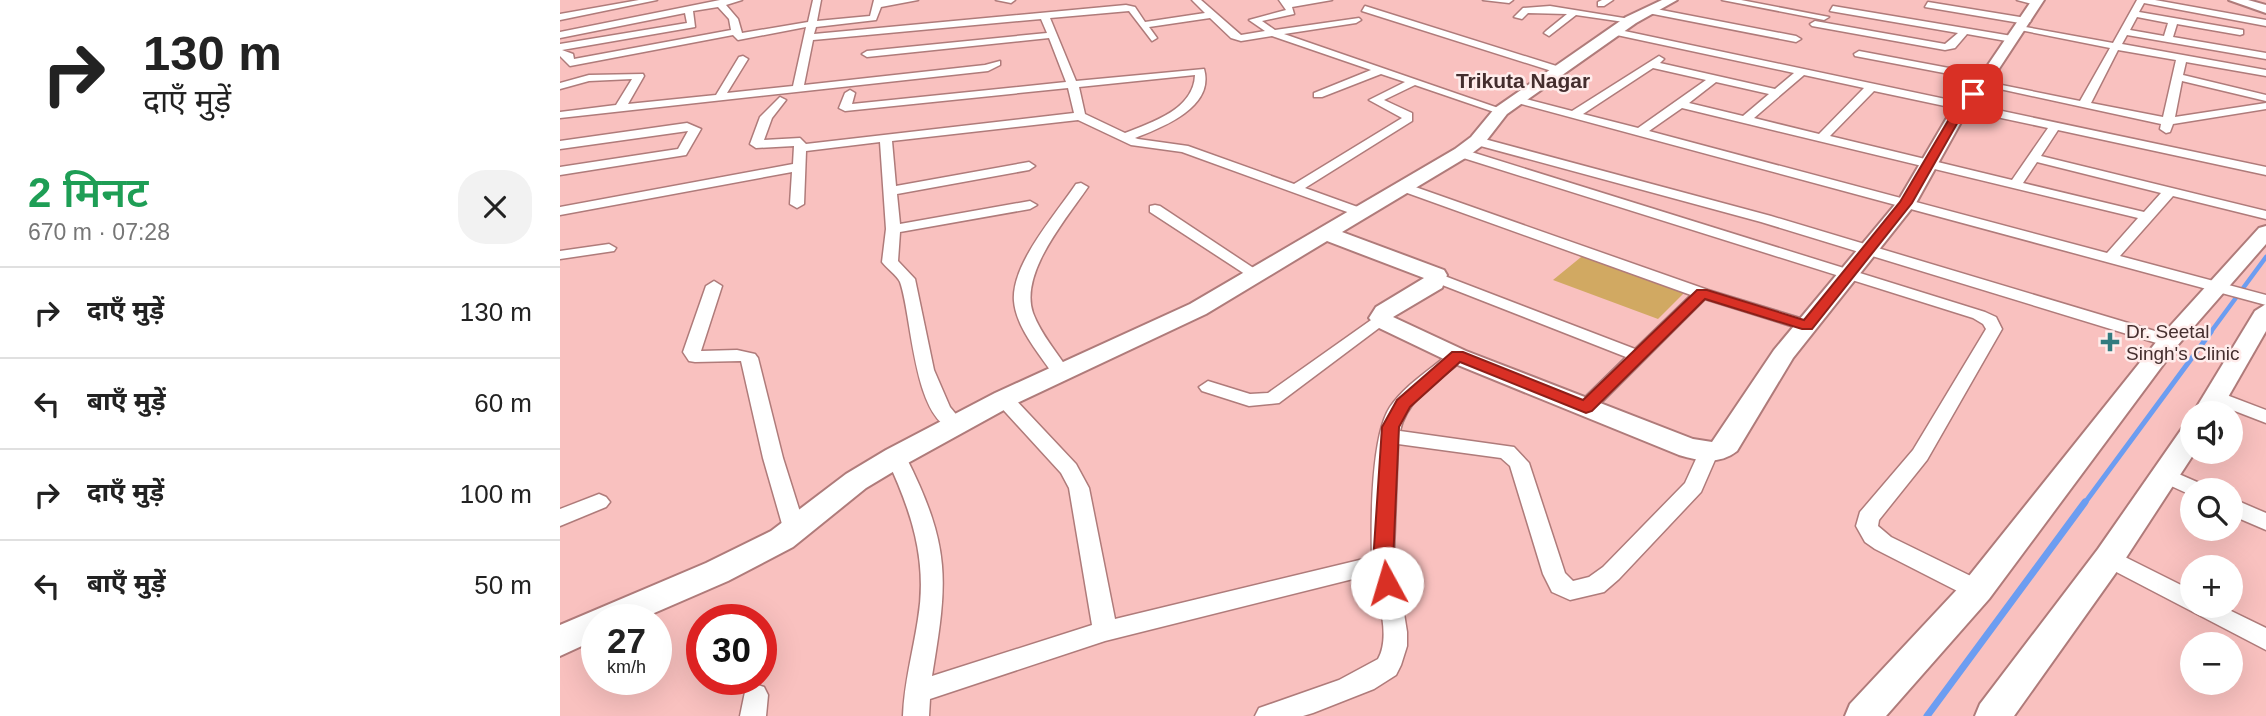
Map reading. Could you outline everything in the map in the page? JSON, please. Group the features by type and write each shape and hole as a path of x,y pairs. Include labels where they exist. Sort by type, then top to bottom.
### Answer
{"street":[{"path":"564,16 653,0"},
{"path":"561,31 738,0"},
{"path":"798,87 817,0"},
{"path":"720,3 733,19 737,37 810,23 873,18 878,2 914,0"},
{"path":"1000,0 1012,0"},
{"path":"1196,0 1239,38 1356,20"},
{"path":"1285,3 1328,0"},
{"path":"1487,0 1509,0"},
{"path":"1541,0 1550,9"},
{"path":"1726,0 1879,35 1948,47 1965,31"},
{"path":"1786,47 1846,0"},
{"path":"2202,12 2205,0"},
{"path":"2235,0 2266,9"},
{"path":"1381,318 1457,356 1689,449 1717,452 1727,444 1783,355 1906,203 1963,104 1984,81 2019,30 2032,1"},
{"path":"2084,105 2140,1 2266,23"},
{"path":"1910,22 1931,2 2019,30 2266,73"},
{"path":"1285,3 1291,11 1289,13 1254,18 1269,32 1411,83 1501,111"},
{"path":"807,38 1044,14 1115,4 1132,9 1152,38"},
{"path":"640,604 717,572 794,531 856,481 954,424 1144,335 1328,234 1461,153 1477,141 1501,111 1658,4 1719,23 1796,39"},
{"path":"1737,10 1747,4"},
{"path":"560,49 692,24 692,6"},
{"path":"1365,9 1562,71"},
{"path":"1519,17 1525,10 1550,9 1631,20"},
{"path":"1833,9 1965,31 2019,30"},
{"path":"1549,33 1576,11"},
{"path":"1044,14 1073,86 1080,116"},
{"path":"2134,14 2240,32"},
{"path":"1142,25 1211,15"},
{"path":"561,31 572,23 564,16"},
{"path":"1719,23 1728,17"},
{"path":"2235,50 2242,18"},
{"path":"2168,40 2173,20"},
{"path":"565,63 736,30"},
{"path":"1615,32 1803,71 1847,66 1984,81 2084,105 2170,121 2266,106"},
{"path":"2125,32 2266,55"},
{"path":"867,54 1053,35"},
{"path":"1847,66 1879,35"},
{"path":"1575,114 1683,45"},
{"path":"560,49 569,56 565,63"},
{"path":"1767,64 1777,55"},
{"path":"2158,147 2170,121 2182,58"},
{"path":"719,98 743,59"},
{"path":"560,115 988,68 996,63"},
{"path":"1650,64 1778,93"},
{"path":"1847,66 1872,86 2266,171"},
{"path":"850,93 845,108 1200,71 1199,91 1184,107 1166,120 1124,138"},
{"path":"1318,95 1378,71"},
{"path":"1746,118 1803,71"},
{"path":"560,86 589,78 639,76 619,110"},
{"path":"2180,77 2266,97"},
{"path":"1641,132 1714,79"},
{"path":"1296,189 1408,119 1408,115 1375,100 1411,83"},
{"path":"1822,138 1872,86"},
{"path":"780,100 766,117 756,144 795,140 800,142 797,204"},
{"path":"1518,100 2112,256 2222,287 2263,303 2213,401"},
{"path":"1681,104 2145,216"},
{"path":"800,148 1080,116 1124,138 1184,149 1360,213"},
{"path":"2015,185 2036,158 2056,125"},
{"path":"560,145 681,128 695,129 682,152 560,171"},
{"path":"886,139 893,229 890,262 901,270 907,279 925,370 943,409 954,424"},
{"path":"1477,141 1754,216 2169,341"},
{"path":"1461,153 1979,315 1993,324 1994,329 1920,455 1868,518 1867,526 1882,543 1977,590"},
{"path":"2036,158 2266,215"},
{"path":"890,191 1029,166"},
{"path":"560,211 799,167"},
{"path":"1061,373 1025,311 1023,288 1030,267 1081,187"},
{"path":"1404,187 1702,293 1807,326"},
{"path":"2112,256 2170,191"},
{"path":"893,229 1030,205"},
{"path":"1155,209 1256,275"},
{"path":"1863,716 1977,590 2169,341 2222,287 2266,232"},
{"path":"1328,234 1638,356"},
{"path":"560,255 609,247"},
{"path":"1208,387 1249,400 1272,399 1381,318 1384,312 1437,278"},
{"path":"714,286 692,352 695,358 737,355 749,358 794,531"},
{"path":"1586,407 1702,293"},
{"path":"1268,716 1362,682 1386,668 1393,659 1395,635 1383,563 1390,436 1394,418 1403,404 1457,356"},
{"path":"1004,399 1069,469 1079,488 1105,631"},
{"path":"2243,412 2266,417"},
{"path":"1390,436 1507,452 1514,456 1519,463 1554,574 1560,586 1570,591 1596,585 1611,573 1694,487 1708,453"},
{"path":"1993,716 2109,558 2180,452"},
{"path":"896,457 926,520 930,554 932,603 916,704"},
{"path":"2165,475 2180,482"},
{"path":"560,518 599,502"},
{"path":"2243,511 2266,522"},
{"path":"2109,558 2180,595"},
{"path":"916,704 1105,631 1383,563"},
{"path":"2223,618 2266,640"},
{"path":"560,642 581,631"}],"shaded area":[{"path":"1586,253 1688,289 1658,319 1553,280"}],"waterway":[{"path":"2210,333 2266,257"},
{"path":"2084,504 2211,332"},
{"path":"1927,716 2085,502"}],"place":[{"name":"Dr. Seetal Singh's Clinic","path":"2110,342"}],"district":[{"name":"Trikuta Nagar","path":"1523,81"}],"route":[{"path":"1387,583 1383,563 1384,508 1391,427 1403,404 1457,356 1586,407 1702,293 1807,326 1906,203 1963,104 1973,94"}]}
